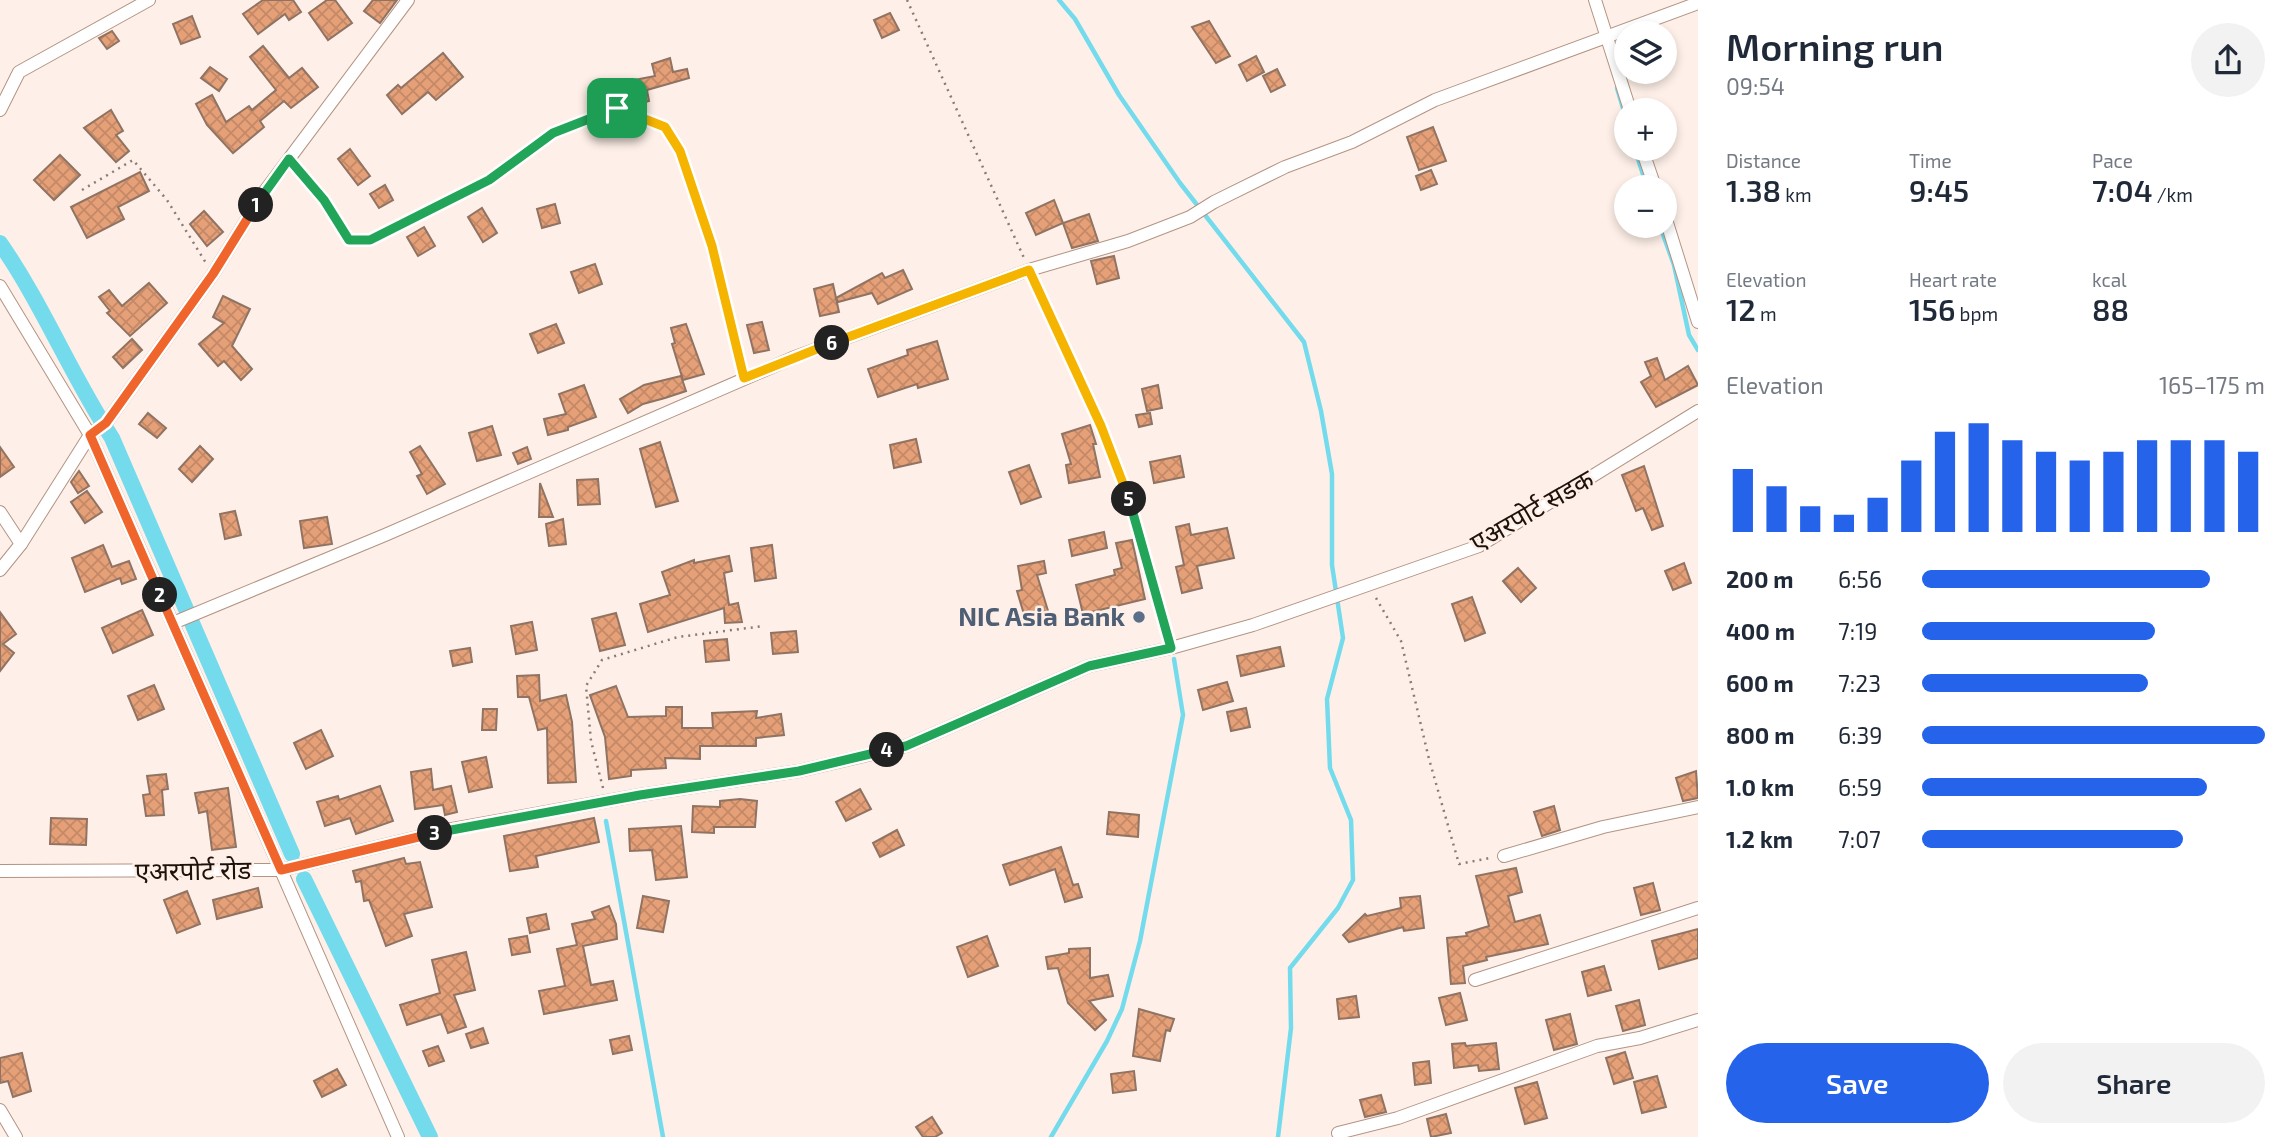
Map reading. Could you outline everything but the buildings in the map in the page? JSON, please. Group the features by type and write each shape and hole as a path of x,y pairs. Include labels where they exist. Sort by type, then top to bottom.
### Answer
{"street":[{"path":"0,110 19,72 149,0"},
{"path":"0,570 21,544 98,429 213,274 262,195 408,0"},
{"path":"1595,0 1626,98"},
{"path":"176,622 386,536 744,378 1029,270 1128,242 1190,218 1214,202 1285,167 1352,142 1435,100 1606,39 1698,2"},
{"path":"1672,238 1698,321"},
{"path":"0,286 98,429 281,870 398,1137"},
{"name":"एअरपोर्ट सडक","path":"1314,605 1479,546 1698,411"},
{"path":"0,512 21,544"},
{"name":"एअरपोर्ट रोड","path":"0,872 281,870 447,830 606,801 799,771 906,746 1089,666 1171,648 1314,605"},
{"path":"1504,856 1603,827 1698,807"},
{"path":"1475,980 1698,908"},
{"path":"1338,1133 1398,1118 1597,1046 1640,1038 1698,1020"},
{"path":"0,1110 16,1137"}],"path":[{"path":"907,0 1101,426 1132,507 1171,648"},
{"path":"289,159 324,200 349,240 370,240 489,180 553,133 617,108 665,127 680,151 712,246 744,378"},
{"path":"82,190 133,160 167,200 213,274"},
{"path":"1362,586 1401,641 1429,760 1460,864 1504,856"},
{"path":"606,801 591,741 586,686 602,660 678,637 764,626"}],"waterway":[{"path":"1059,0 1075,19 1119,95 1180,183 1304,342 1321,411 1332,474 1332,565 1343,638 1327,699 1330,768 1351,820 1353,880 1338,908 1290,968 1291,1028 1278,1137"},
{"path":"1617,88 1620,98"},
{"path":"1639,161 1643,175"},
{"path":"1664,238 1674,265 1689,335 1698,350"},
{"path":"0,243 30,291 112,438 292,854"},
{"path":"1051,1137 1107,1041 1122,1009 1140,941 1183,715 1174,659"},
{"path":"606,821 663,1137"},
{"path":"304,879 430,1137"}],"place":[{"name":"NIC Asia Bank","path":"1139,617"}],"route":[{"path":"617,108 665,127 680,151 712,246 744,378 1029,270 1101,426 1132,507 1171,648 1089,666 906,746 799,771 640,795 447,830 281,870 90,435 106,423 213,274 262,195 289,159 324,200 349,240 370,240 489,180 553,133 617,108"}]}
